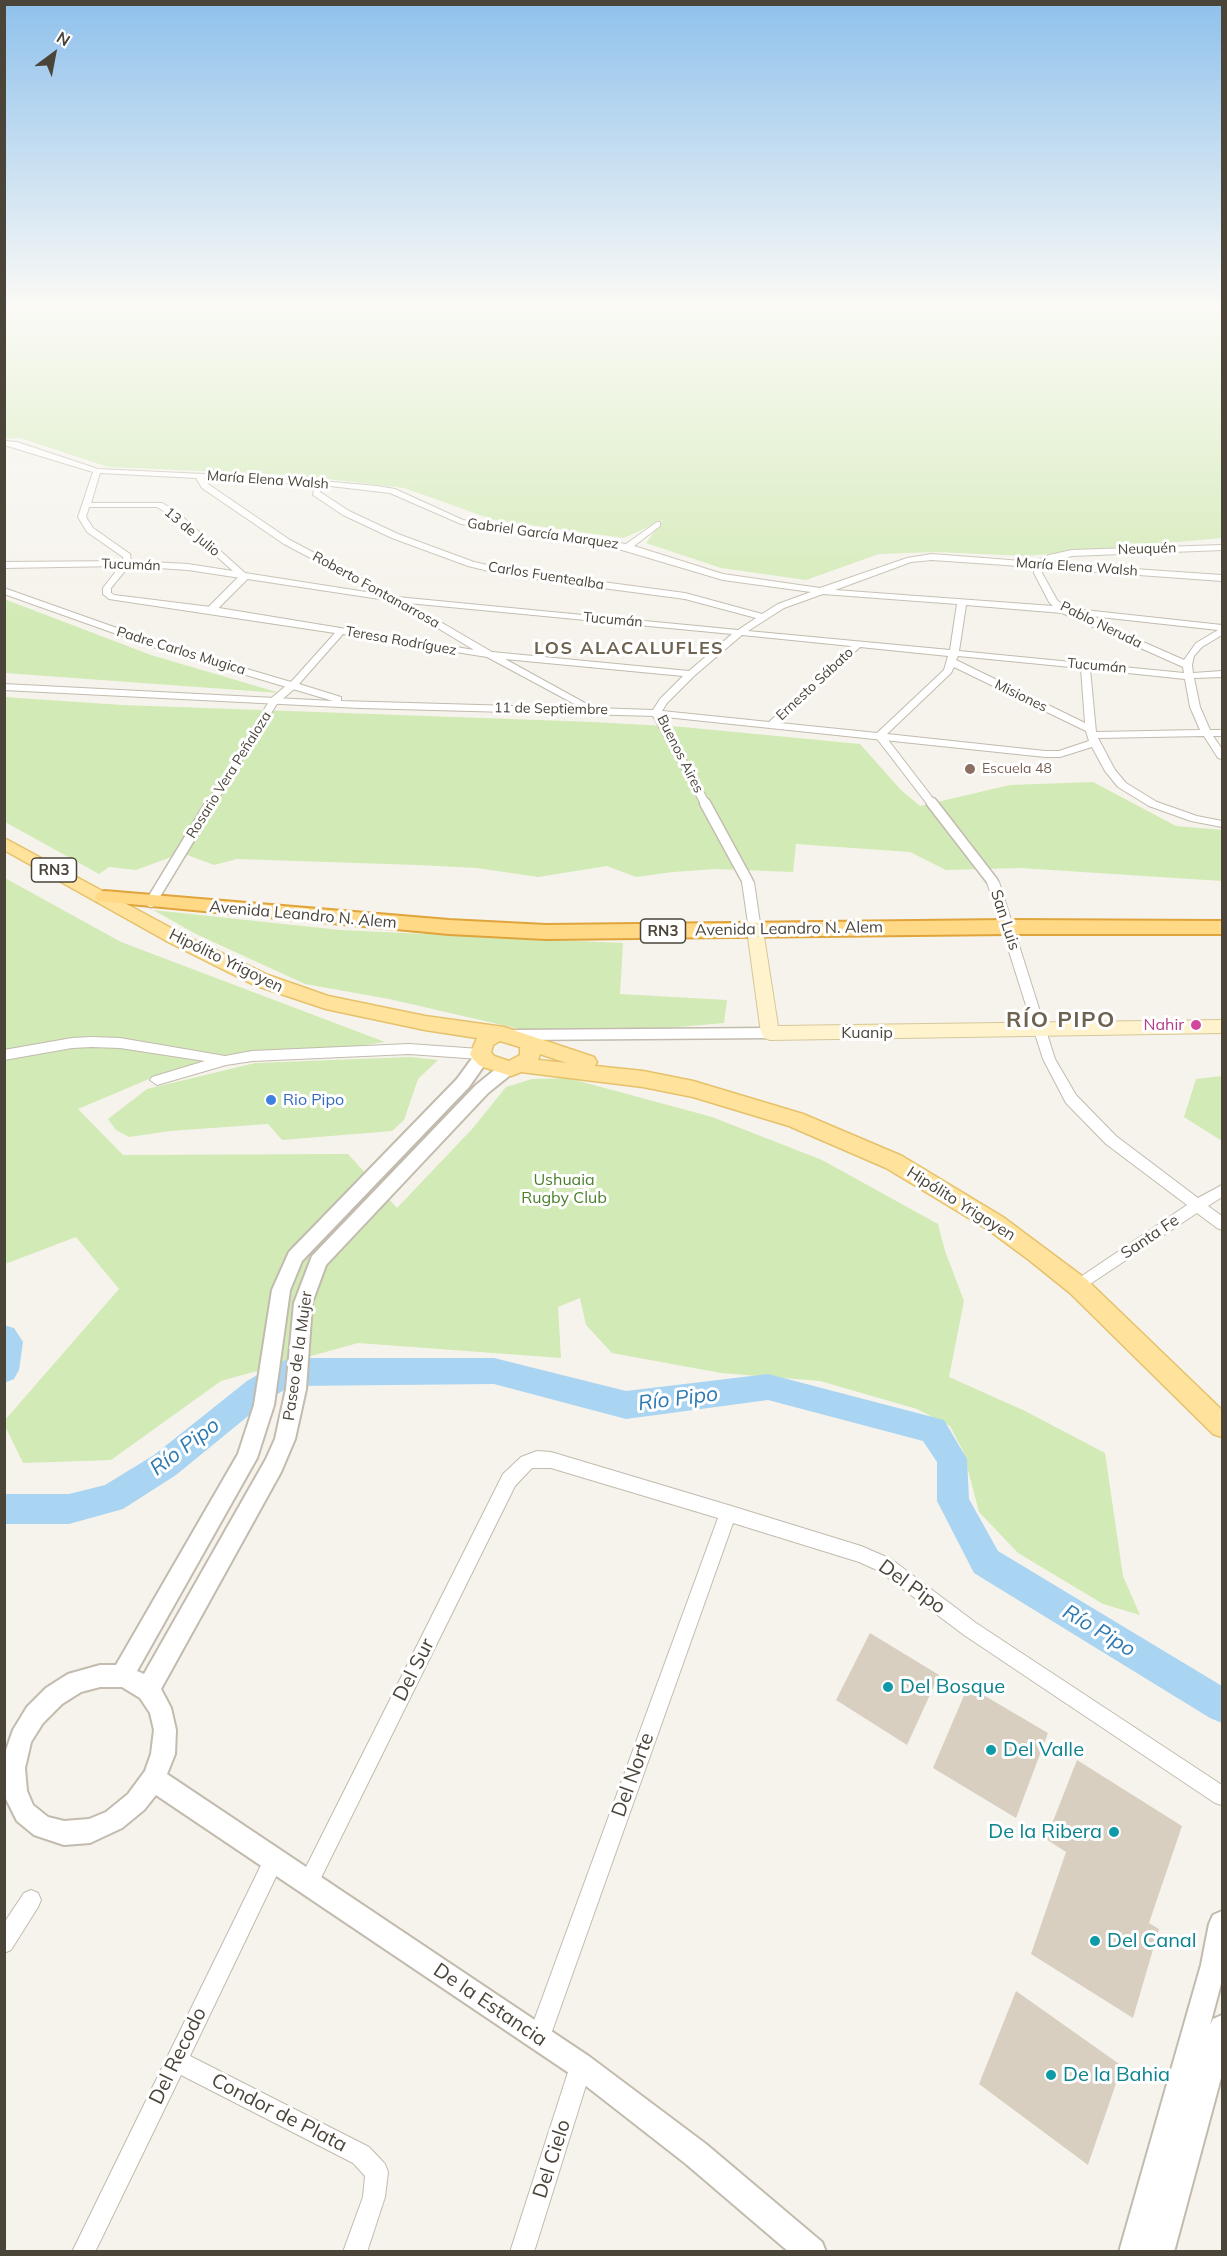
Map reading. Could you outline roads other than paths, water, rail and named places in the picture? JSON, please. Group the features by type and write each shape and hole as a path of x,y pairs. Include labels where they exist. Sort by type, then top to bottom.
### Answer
{"highway":[{"name":"Avenida Leandro N. Alem","path":"105,897 498,930 1222,928"}],"main road":[{"name":"RN3","path":"4,843 105,897"},
{"name":"Hipólito Yrigoyen","path":"105,897 177,939 261,980 326,1002 425,1023 512,1038 643,1079"},
{"name":"Buenos Aires","path":"755,930 770,1033"},
{"name":"Hipólito Yrigoyen","path":"425,1023 481,1054 516,1067 643,1079 693,1089 774,1113 849,1141 894,1162 995,1222 1078,1286 1222,1426"},
{"name":"Kuanip","path":"770,1033 1222,1027"},
{"path":"481,1054 485,1041 512,1038 530,1055 516,1067"}],"street":[{"name":"María Elena Walsh","path":"5,443 97,471 319,483 377,488 392,492"},
{"path":"97,471 82,517 90,530 127,556 127,563"},
{"name":"Roberto Fontanarrosa","path":"199,476 205,486 287,542 594,710"},
{"name":"Carlos Fuentealba","path":"319,483 316,493 346,513 395,536 471,564 505,572 685,596 763,617"},
{"name":"Gabriel García Marquez","path":"392,492 472,525 628,547 698,571 723,577 820,591 1064,610 1222,630"},
{"name":"13 de Julio","path":"86,505 159,505 173,513 244,577"},
{"path":"628,547 657,524"},
{"name":"Neuquén","path":"1038,563 1052,557 1072,553 1222,547"},
{"name":"María Elena Walsh","path":"932,557 1222,578"},
{"name":"Buenos Aires","path":"755,930 748,882 656,713 663,701 691,674 740,632 781,606 894,564 932,557"},
{"name":"Tucumán","path":"4,565 127,563 188,567 394,599 858,644 953,657 1222,674"},
{"name":"Teresa Rodríguez","path":"127,563 107,588 107,594 112,597 211,610 490,655 691,674"},
{"name":"Pablo Neruda","path":"1038,563 1038,573 1053,602 1064,610 1187,670"},
{"path":"211,610 244,577"},
{"name":"Padre Carlos Mugica","path":"4,591 127,635 360,705"},
{"path":"880,736 948,671 953,657 962,602"},
{"path":"1222,630 1190,655 1187,670 1195,707 1207,734 1222,756"},
{"name":"Rosario Vera Peñaloza","path":"151,902 274,701 293,685 341,631"},
{"name":"Ernesto Sábato","path":"773,724 858,644"},
{"name":"Misiones","path":"953,657 1092,736 1222,733"},
{"path":"1085,665 1092,736 1110,771 1122,785 1153,804 1195,819 1222,824"},
{"name":"11 de Septiembre","path":"4,687 360,705 656,713 1045,754 1060,754 1092,736"},
{"name":"San Luis","path":"880,736 993,882 1049,1059 1061,1083 1089,1120 1111,1140 1222,1224"},
{"name":"Kuanip","path":"512,1038 770,1033"},
{"path":"4,1055 72,1043 92,1042 226,1060"},
{"path":"157,1080 226,1060 252,1056 409,1049 481,1054"},
{"name":"Paseo de la Mujer","path":"122,1677 247,1458 264,1405 281,1290 295,1257 306,1243 463,1083 481,1054"},
{"name":"Paseo de la Mujer","path":"148,1690 274,1465 285,1439 296,1389 303,1303 318,1261 482,1089 503,1072 516,1067"},
{"name":"Santa Fe","path":"1078,1286 1222,1190"},
{"name":"Del Pipo","path":"527,1462 537,1459 551,1460 861,1554 885,1565 969,1629 1222,1796"},
{"name":"Del Sur","path":"308,1883 509,1480 527,1462"},
{"name":"Del Norte","path":"539,2037 728,1513"},
{"path":"100,1676 122,1677 148,1690 160,1708 165,1730 163,1754 153,1779 136,1802 114,1820 90,1831 64,1833 42,1827 25,1813 15,1792 9,1768 13,1737 35,1714 54,1696 69,1686 100,1676"},
{"name":"De la Estancia","path":"153,1779 581,2066 696,2154 812,2252"},
{"name":"Del Recodo","path":"83,2252 274,1860"},
{"path":"4,1943 31,1900"},
{"path":"1133,2252 1214,1965 1222,1924"},
{"path":"1163,2240 1222,2028"},
{"name":"Condor de Plata","path":"176,2061 361,2155 377,2172 374,2197 355,2252"},
{"name":"Del Cielo","path":"522,2252 581,2066"},
{"path":"1144,2213 1163,2240"}],"waterway":[{"name":"Río Pipo","path":"4,1337 8,1342 4,1370"},
{"name":"Río Pipo","path":"4,1509 69,1509 112,1498 165,1465 258,1390 286,1373 494,1371 626,1405 768,1387 933,1430 952,1459 953,1501 986,1562 1222,1706"}],"place":[{"name":"Escuela 48","path":"970,769"},
{"name":"Nahir","path":"1196,1025"},
{"name":"Rio Pipo","path":"271,1100"},
{"name":"Del Bosque","path":"888,1687"},
{"name":"Del Valle","path":"991,1750"},
{"name":"De la Ribera","path":"1114,1832"},
{"name":"Del Canal","path":"1095,1941"},
{"name":"De la Bahia","path":"1051,2075"}],"district":[{"name":"LOS ALACALUFLES","path":"629,649"},
{"name":"RÍO PIPO","path":"1061,1020"}],"park label":[{"name":"Ushuaia Rugby Club","path":"564,1189"}]}
